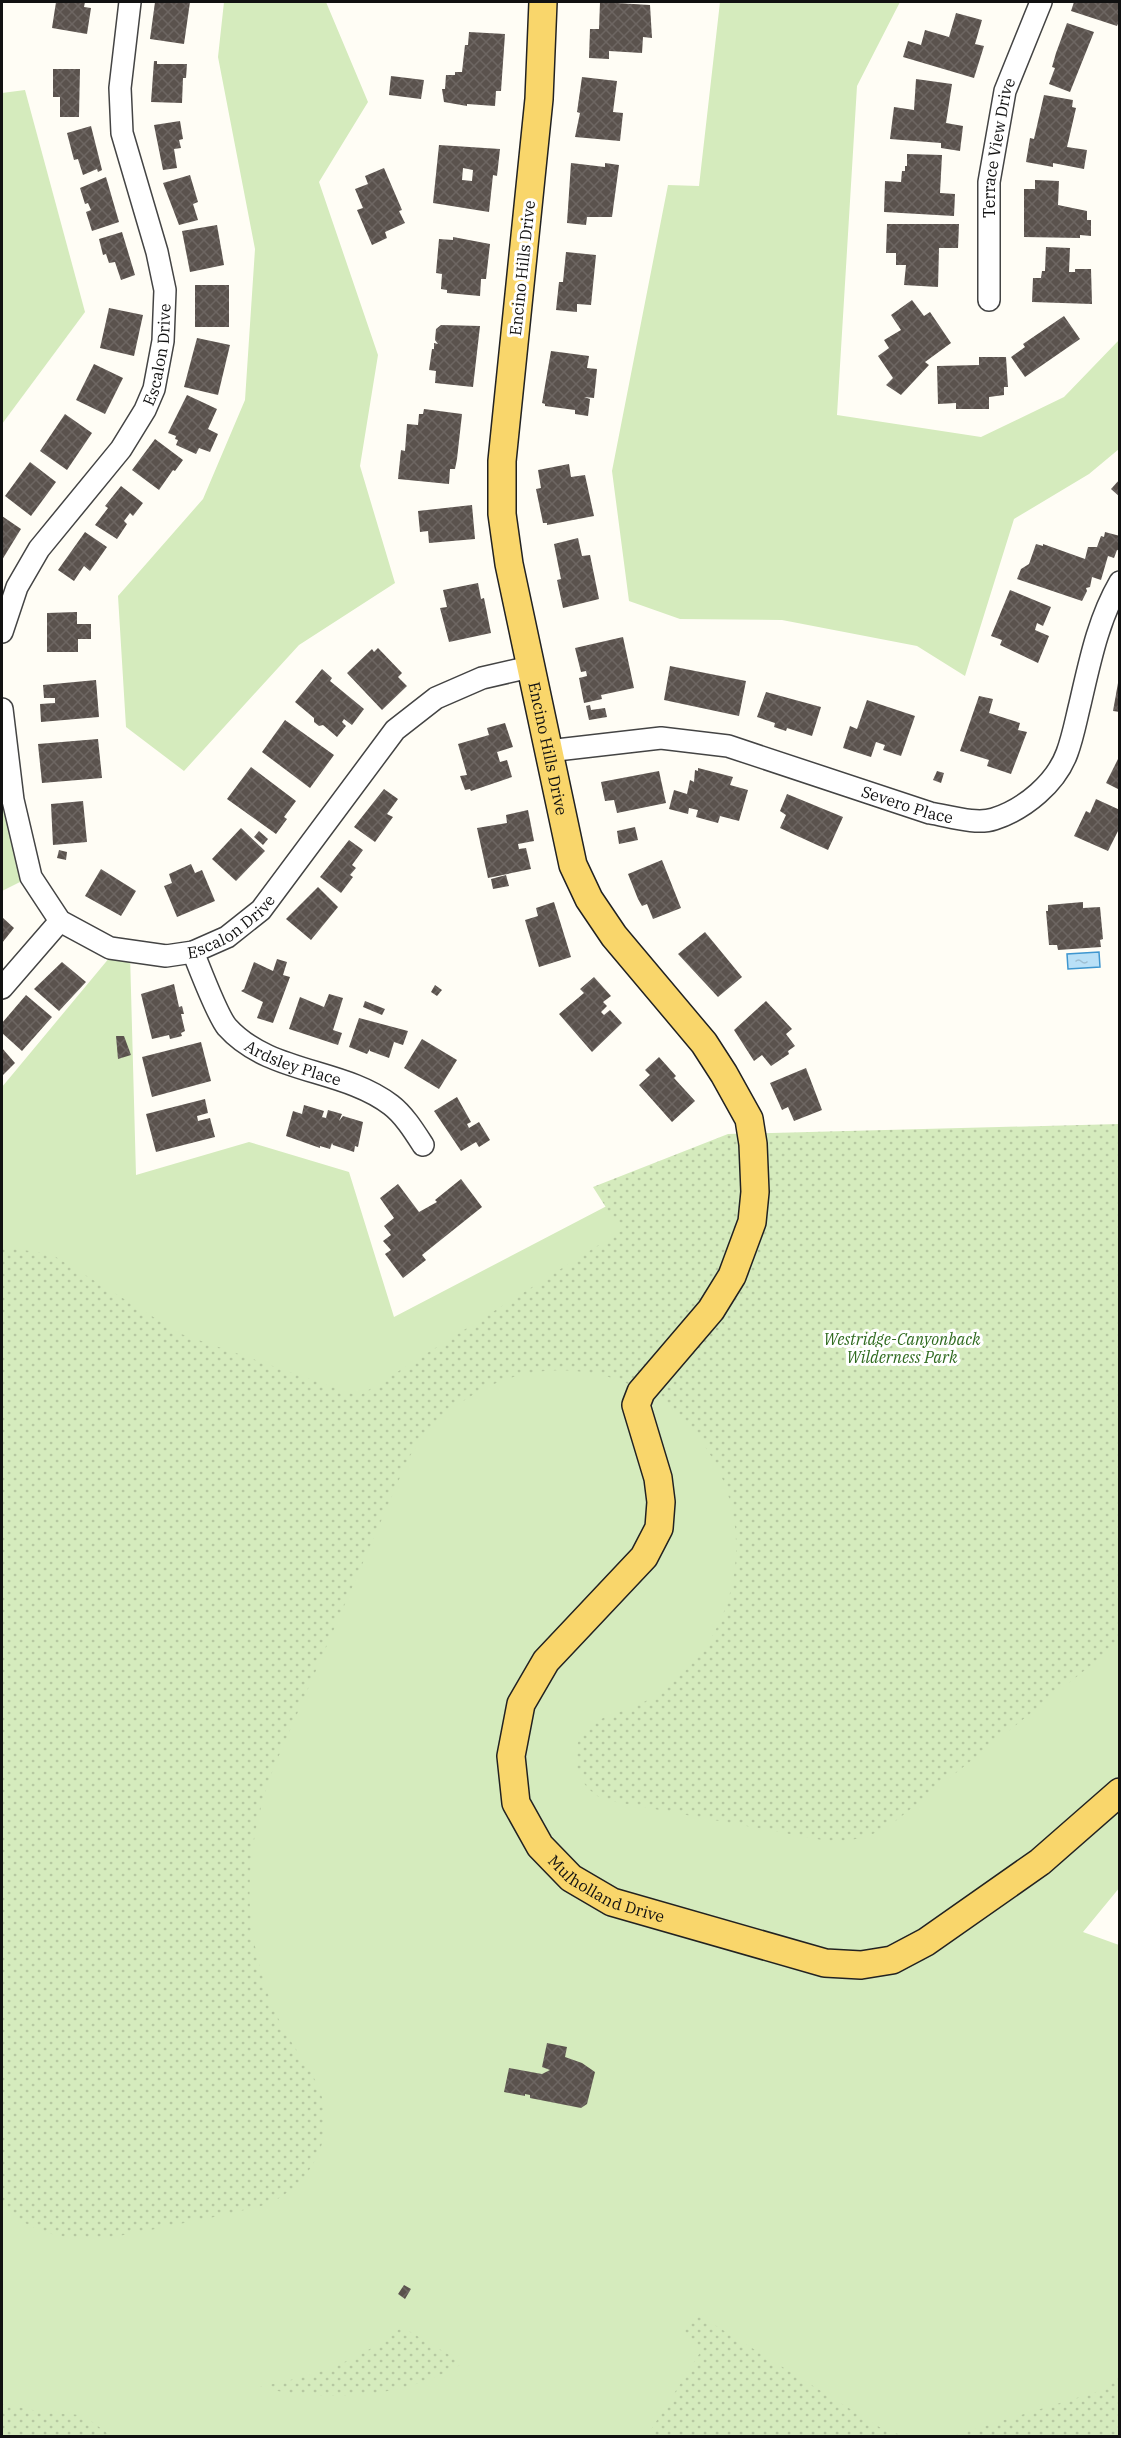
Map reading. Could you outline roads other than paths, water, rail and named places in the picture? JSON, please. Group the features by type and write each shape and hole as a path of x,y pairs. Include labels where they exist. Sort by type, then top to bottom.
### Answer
{"main road":[{"name":"Encino Hills Drive","path":"543,2 539,99 502,461 502,514 509,564 573,865 589,899 614,936 704,1043 738,1096 749,1119 753,1144 755,1192 752,1222 732,1275 711,1310 648,1381 640,1392 636,1405"},
{"name":"Mulholland Drive","path":"636,1405 658,1478 661,1502 659,1528 644,1557 546,1661 521,1704 511,1756 516,1803 540,1846 572,1878 612,1902 825,1963 861,1965 892,1960 926,1942 1040,1862 1119,1792"}],"street":[{"name":"Escalon Drive","path":"2,632 18,586 39,549 121,449 145,410 154,389 163,341 165,290 157,252 122,133 120,88 130,2"},
{"name":"Terrace View Drive","path":"989,300 989,182 1001,113 1005,91 1041,2"},
{"name":"Severo Place","path":"548,751 661,738 728,746 930,813 964,819 993,819 1030,801 1051,779 1067,754 1096,639 1106,607 1119,582"},
{"name":"Escalon Drive","path":"2,721 13,801 31,877 60,921 110,948 166,956 193,952 227,938 261,910 395,730 436,699 482,678 530,667"},
{"path":"2,988 60,921"},
{"name":"Ardsley Place","path":"193,952 225,1025 238,1038 271,1057 373,1093 393,1107 423,1145"}],"water":[{"path":"1099,952 1100,967 1068,969 1067,954"}],"park label":[{"name":"Westridge-Canyonback Wilderness Park","path":"902,1348"}]}
